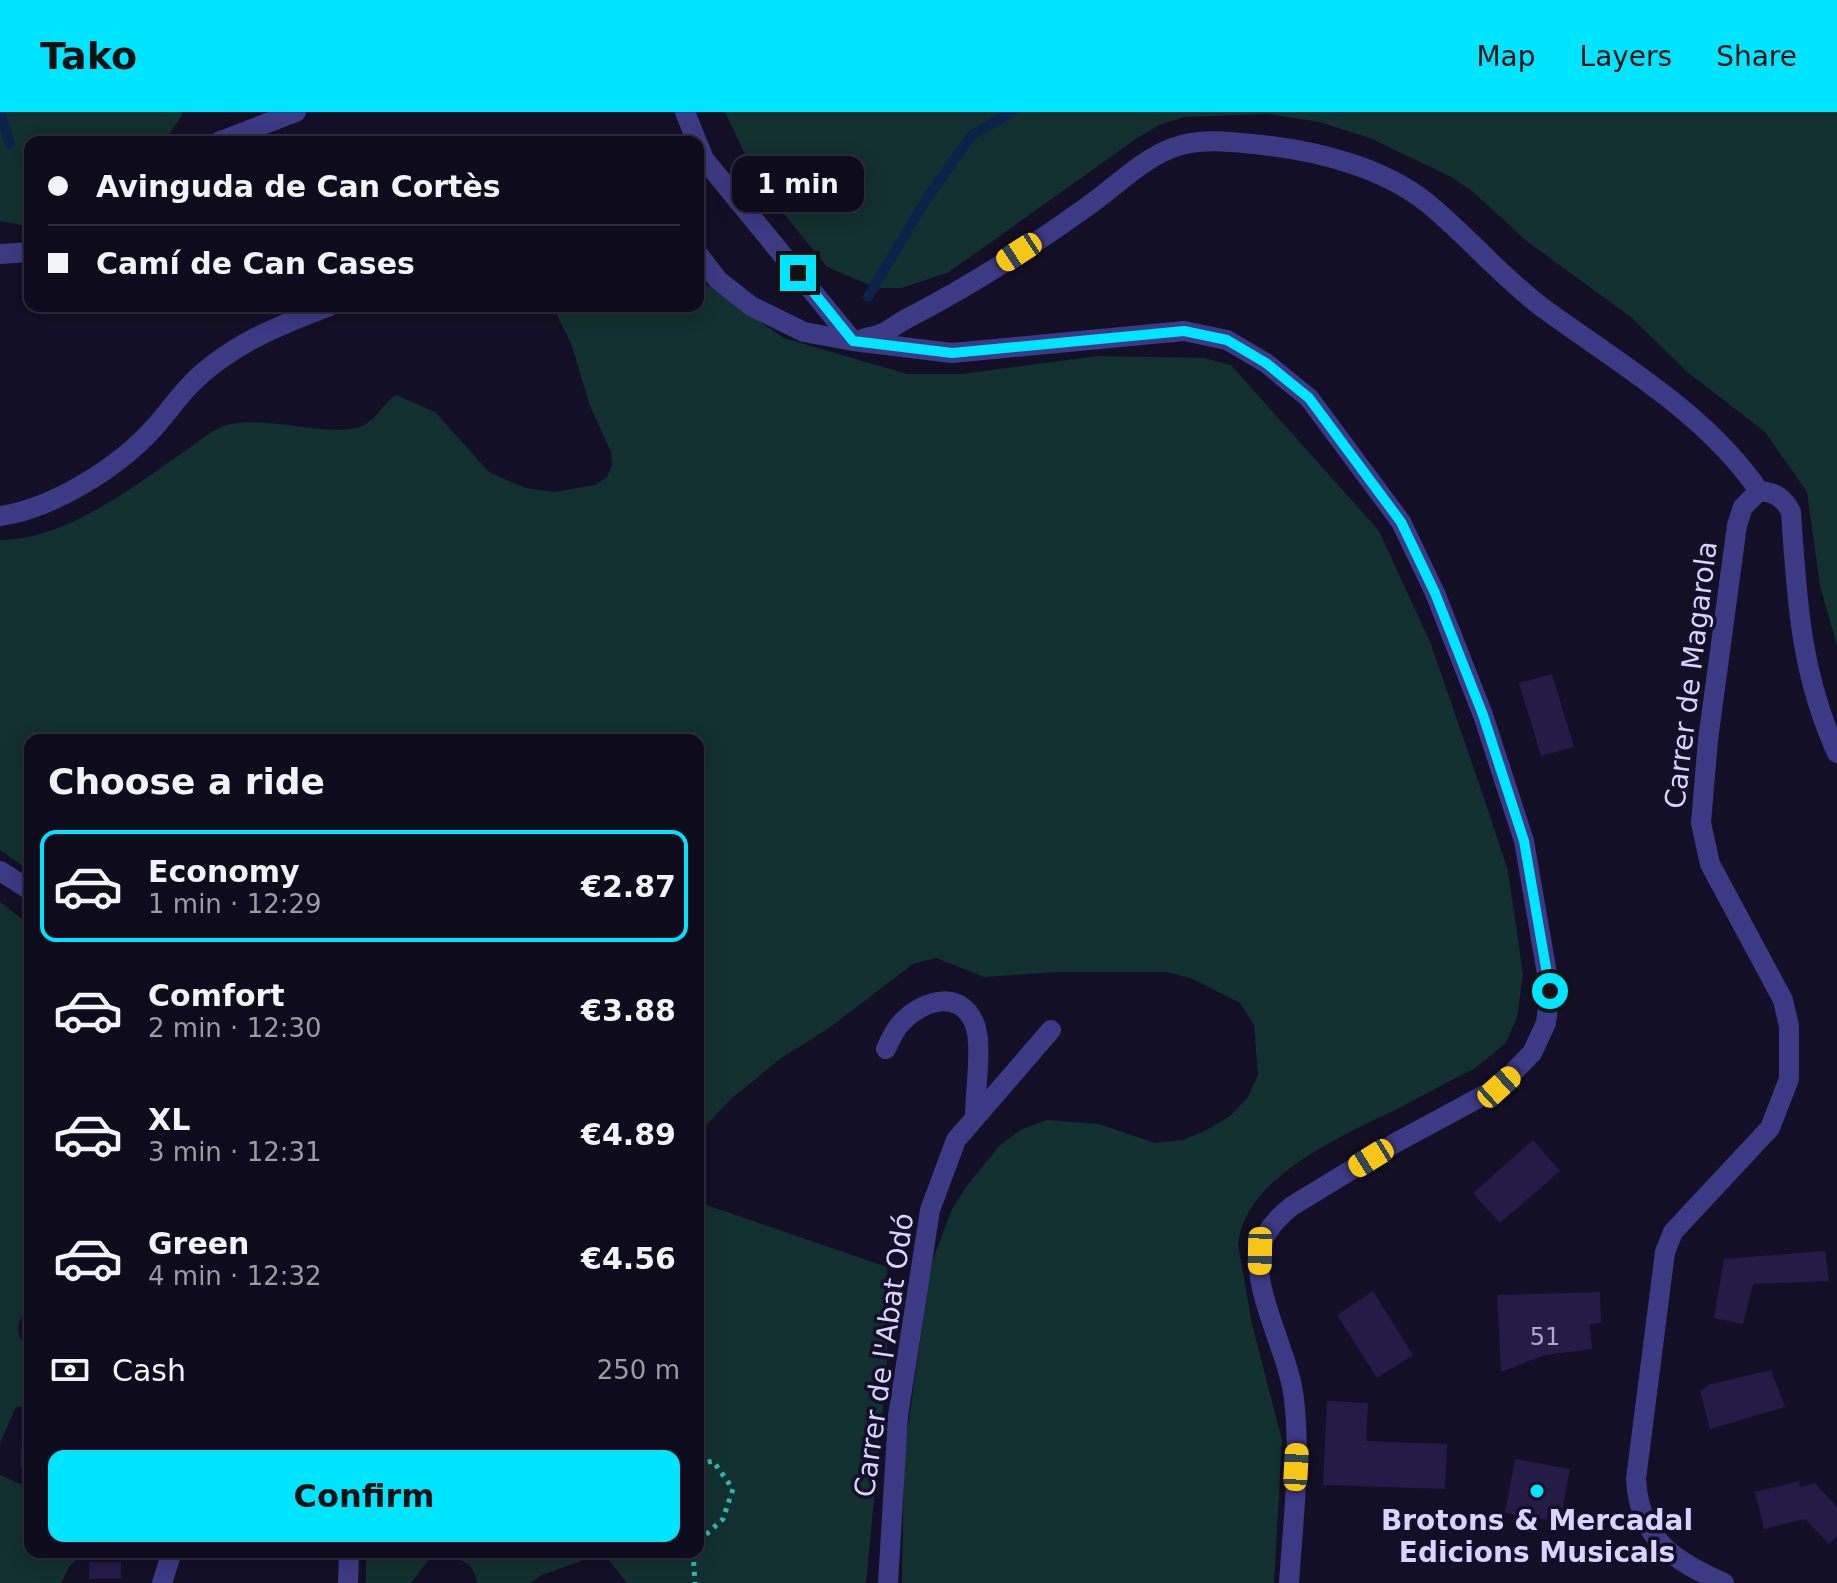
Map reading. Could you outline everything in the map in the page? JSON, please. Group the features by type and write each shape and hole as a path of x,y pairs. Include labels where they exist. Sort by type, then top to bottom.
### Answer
{"street":[{"path":"234,136 296,112"},
{"path":"685,112 695,136"},
{"path":"853,341 888,334 902,321 951,296 1171,148 1205,142 1278,147 1357,166 1423,199 1533,301 1720,441 1759,491 1779,496 1791,512 1799,630 1806,668 1837,753"},
{"path":"704,159 853,341"},
{"path":"0,254 24,252"},
{"path":"704,262 718,280 751,306 804,332 853,341 952,353 1184,331 1227,340 1253,355 1309,398 1401,522 1435,593 1483,715 1524,841 1550,991 1546,1023 1532,1053 1499,1087 1397,1142 1292,1206 1277,1218 1264,1239 1259,1270 1283,1351 1295,1409 1297,1436 1289,1583"},
{"path":"0,516 58,495 106,471 151,431 192,382 245,341 315,312"},
{"name":"Carrer de Magarola","path":"1724,1583 1681,1564 1664,1549 1643,1514 1636,1479 1665,1252 1673,1232 1770,1128 1789,1079 1791,1052 1783,1000 1710,864 1701,823 1708,740 1737,525 1743,507 1759,491"},
{"path":"0,871 24,886"},
{"path":"886,1049 900,1023 927,1002 954,1002 969,1012 977,1032 975,1116"},
{"name":"Carrer de l'Abat Odó","path":"888,1583 898,1416 930,1210 956,1140 1051,1030"},
{"path":"162,1583 170,1558"},
{"path":"348,1583 349,1558"}],"path":[{"path":"704,1463 713,1461 733,1489 723,1519 704,1536"},
{"path":"693,1558 695,1583"}],"green space":[{"path":"0,112 181,112 168,136 24,136 24,224 0,221"},
{"path":"725,112 1837,112 1837,646 1820,586 1807,492 1765,432 1686,371 1632,318 1528,242 1472,191 1451,177 1370,138 1319,122 1268,114 1184,117 1159,125 1136,139 949,272 902,288 877,288 827,267 758,182"},
{"path":"704,283 784,338 907,374 961,374 1098,356 1204,358 1231,365 1379,531 1431,644 1508,871 1523,974 1517,1017 1506,1043 1474,1069 1346,1134 1298,1163 1258,1199 1244,1220 1238,1244 1252,1324 1282,1440 1274,1583 902,1583 904,1454 931,1264 952,1209 1000,1145 1022,1129 1047,1120 1099,1124 1155,1143 1183,1140 1230,1116 1248,1097 1258,1075 1254,1025 1240,1003 1193,979 1166,972 1059,972 984,977 936,958 913,964 829,1028 780,1059 731,1099 704,1128 704,734 24,734 24,867 0,850 0,540 25,538 50,531 98,509 221,427 256,422 317,429 353,429 370,421 396,395 435,412 490,473 526,488 554,492 595,485 607,477 612,465 611,452 590,406 571,343 555,312 704,312"},
{"path":"0,902 24,920 24,1313 18,1328 24,1347 24,1406 16,1407 0,1443"},
{"path":"704,1204 887,1267 887,1364 866,1583 627,1583 607,1558 704,1558"},
{"path":"0,1475 24,1485 24,1558 78,1558 61,1583 0,1583"},
{"path":"366,1558 446,1558 429,1559 411,1583 366,1583"},
{"path":"454,1558 589,1558 542,1575 530,1583 477,1583 471,1568"}],"building":[{"path":"1552,674 1574,747 1541,756 1519,683"},
{"path":"1533,1140 1560,1171 1500,1223 1473,1193"},
{"path":"1825,1251 1829,1281 1753,1284 1743,1324 1714,1318 1724,1259"},
{"path":"1373,1291 1413,1355 1377,1378 1337,1315"},
{"path":"1600,1292 1601,1323 1590,1324 1592,1349 1545,1355 1501,1372 1497,1295"},
{"path":"1771,1370 1785,1407 1710,1429 1700,1391 1708,1385"},
{"path":"1327,1401 1368,1403 1366,1441 1447,1444 1445,1489 1323,1485"},
{"path":"21,1447 24,1447 24,1467 20,1467"},
{"name":"Brotons & Mercadal Edicions Musicals","path":"1515,1459 1570,1469 1560,1522 1505,1513"},
{"path":"1799,1481 1800,1487 1815,1483 1837,1507 1837,1536 1829,1544 1805,1519 1764,1529 1755,1492"},
{"path":"89,1562 121,1562 121,1579 89,1579"}],"waterway":[{"path":"0,112 10,144"},
{"path":"868,297 927,198 972,135 1012,112"}],"place":[{"name":"Brotons & Mercadal Edicions Musicals","path":"1537,1491"}],"route":[{"path":"798,273 853,341 952,353 1184,331 1227,340 1266,363 1309,398 1401,522 1435,593 1483,715 1524,841 1550,991"}]}
